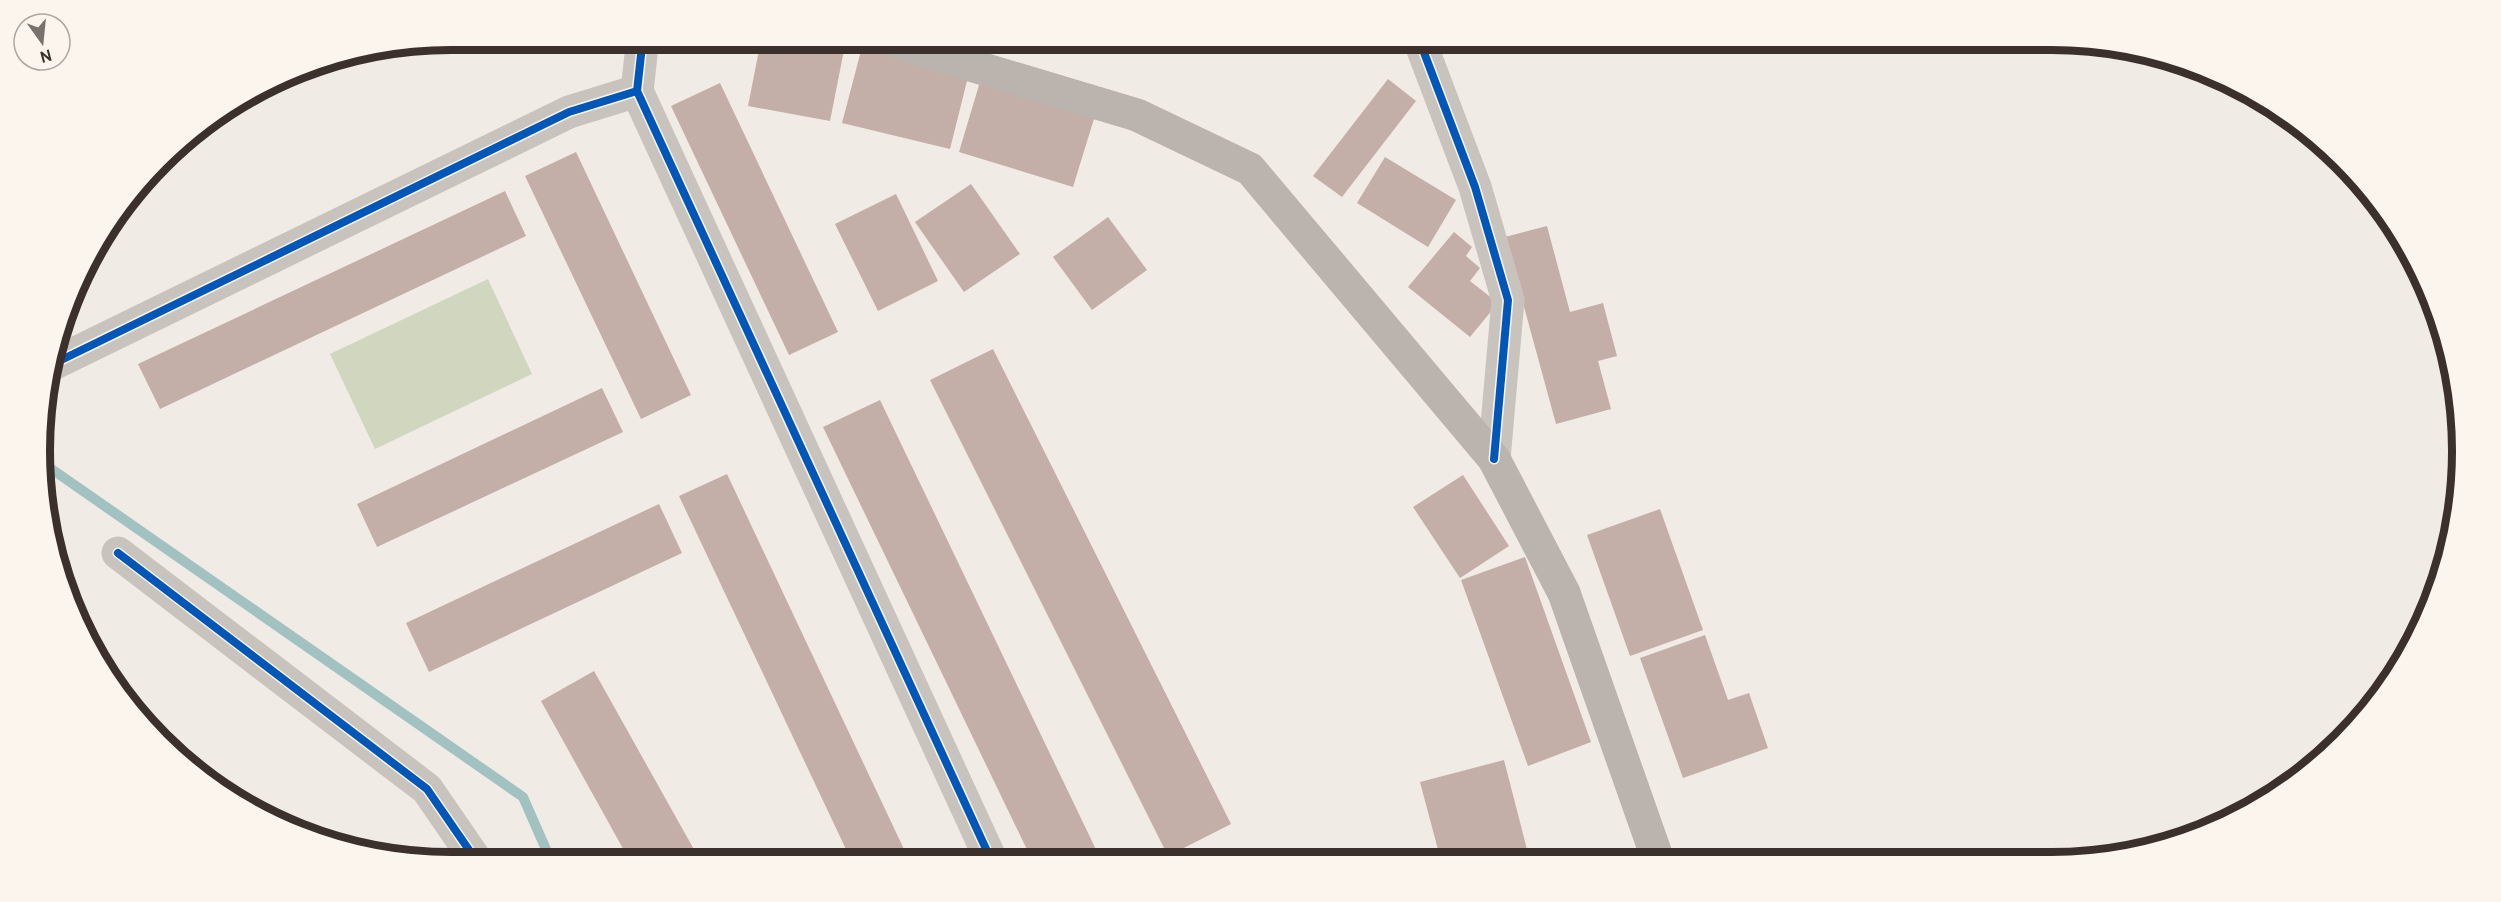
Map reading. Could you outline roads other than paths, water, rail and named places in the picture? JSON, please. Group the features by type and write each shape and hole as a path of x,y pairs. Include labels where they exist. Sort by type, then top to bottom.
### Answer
{"main road":[{"path":"920,50 1137,115 1250,169 1494,459 1564,593 1655,852"}],"street":[{"path":"642,50 638,91 987,852"},
{"path":"1423,50 1475,187 1508,300 1494,459"},
{"path":"60,361 569,112 638,91"},
{"path":"118,553 427,789 470,852"}],"waterway":[{"path":"50,468 523,797 547,852"}]}
